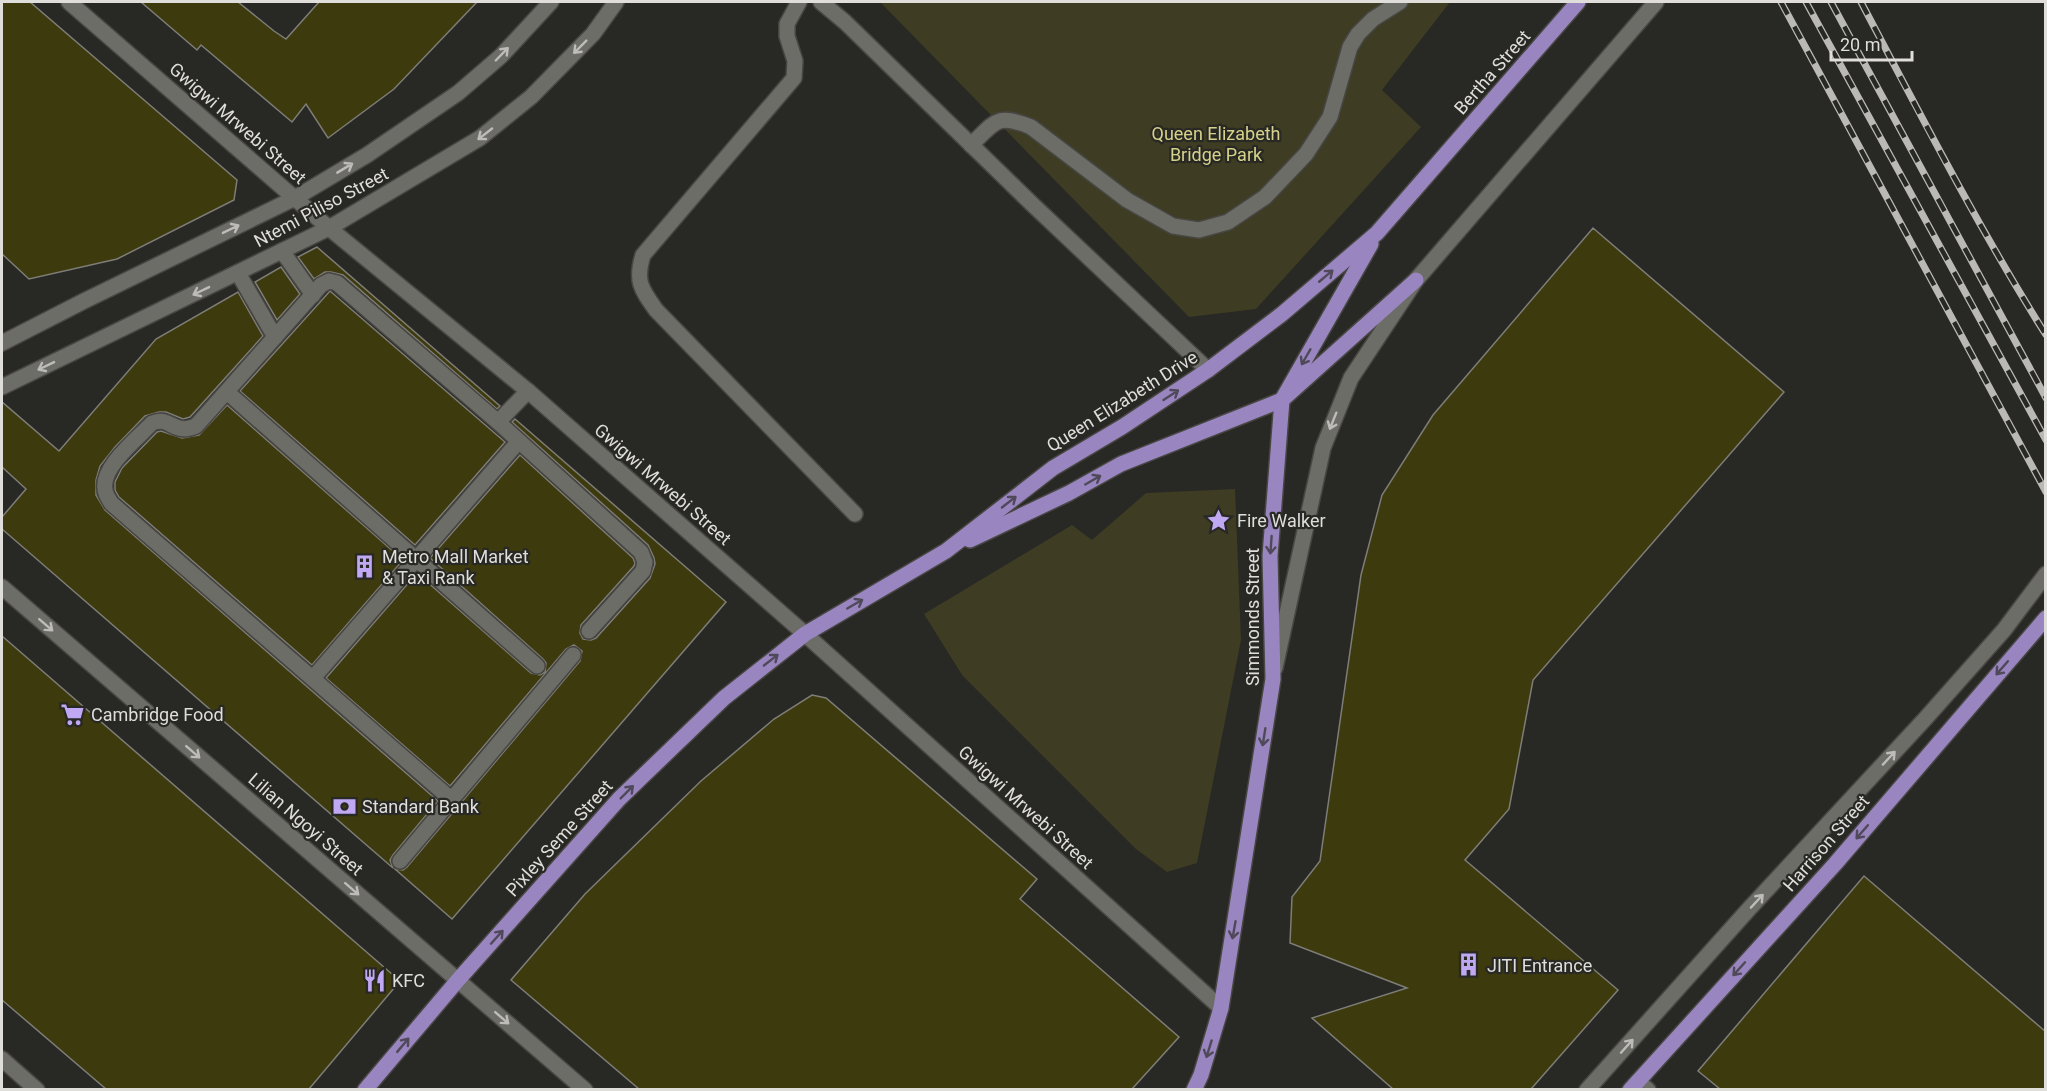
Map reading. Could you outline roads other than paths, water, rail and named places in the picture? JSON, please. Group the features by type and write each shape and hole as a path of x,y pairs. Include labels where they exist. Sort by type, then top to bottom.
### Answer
{"main road":[{"name":"Bertha Street","path":"1435,168 1578,2"},
{"name":"Queen Elizabeth Drive","path":"805,634 946,551 1053,468 1122,427 1208,370 1282,314 1377,233 1435,168"},
{"name":"Simmonds Street","path":"1194,1089 1201,1075 1221,1008 1273,679 1270,556 1282,400 1377,233"},
{"path":"946,551 1069,494 1121,464 1282,400 1416,280"},
{"name":"Harrison Street","path":"1639,1087 1835,864 2043,621"},
{"name":"Pixley Seme Street","path":"365,1089 458,980 627,791 724,698 805,634"}],"street":[{"name":"Gwigwi Mrwebi Street","path":"69,2 329,228 528,391 805,634 1221,1008"},
{"path":"522,32 537,2"},
{"name":"Ntemi Piliso Street","path":"2,343 295,198 367,155 458,93 501,56 551,2"},
{"name":"Ntemi Piliso Street","path":"2,387 329,228 480,138 531,97 593,34 616,2"},
{"path":"799,2 787,24 787,36 795,61 794,78 643,255 638,270 641,289 656,310 855,514"},
{"path":"821,2 845,21 971,145 1208,370"},
{"path":"971,145 991,126 1001,120 1012,120 1031,127 1127,200 1173,226 1199,230 1228,222 1266,197 1306,154 1330,117 1350,47 1358,33 1373,19 1400,2"},
{"path":"1273,679 1323,448 1351,378 1416,280 1656,2"},
{"path":"282,251 313,295"},
{"path":"238,273 276,337"},
{"path":"452,800 111,503 105,490 105,478 111,466 152,423 164,421 181,430 196,426 321,285 329,280 337,283 498,422 641,552 645,562 644,571 590,631"},
{"path":"498,422 528,391"},
{"path":"226,392 537,666"},
{"path":"313,678 519,441"},
{"path":"1587,1089 1748,910 1925,719 2004,630 2046,574"},
{"name":"Lilian Ngoyi Street","path":"2,587 585,1089"},
{"path":"400,861 573,655"},
{"path":"2,1059 37,1089"}],"railway":[{"path":"1781,2 2046,492"},
{"path":"1806,2 2046,440"},
{"path":"1831,2 2046,398"},
{"path":"1861,2 1973,212 2046,335"}],"place":[{"name":"Fire Walker","path":"1219,520"},
{"name":"Metro Mall Market & Taxi Rank","path":"364,566"},
{"name":"Cambridge Food","path":"73,714"},
{"name":"Standard Bank","path":"344,806"},
{"name":"JITI Entrance","path":"1469,965"},
{"name":"KFC","path":"374,980"}],"park label":[{"name":"Queen Elizabeth Bridge Park","path":"1216,143"}]}
